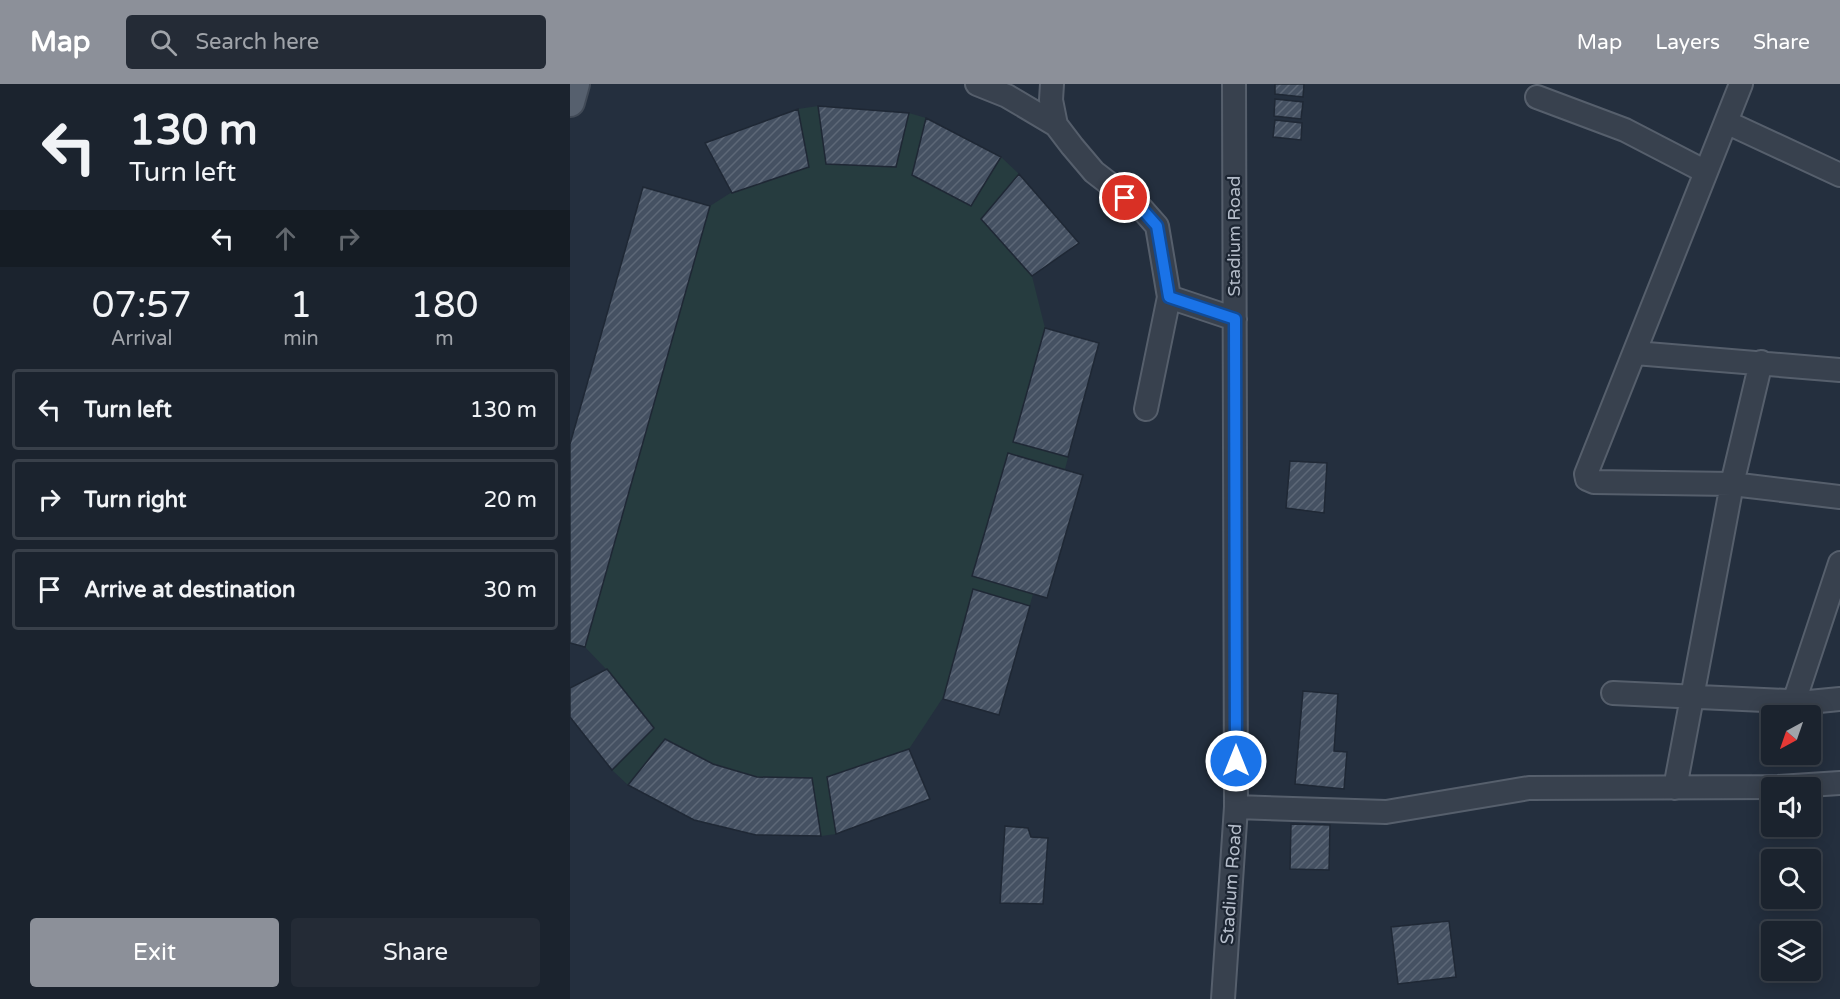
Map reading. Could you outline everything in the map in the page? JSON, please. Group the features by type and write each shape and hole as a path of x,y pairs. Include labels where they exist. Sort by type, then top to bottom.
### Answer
{"main road":[{"path":"570,102 575,84"}],"street":[{"path":"977,84 1007,96 1056,125 1094,172 1142,209 1157,226 1169,297 1146,409"},
{"path":"1052,84 1051,100 1056,125"},
{"name":"Stadium Road","path":"1223,999 1236,807 1234,84"},
{"path":"1741,84 1586,474 1587,479 1594,482 1732,484 1840,497"},
{"path":"1537,97 1625,130 1706,172"},
{"path":"1726,122 1840,175"},
{"path":"1169,297 1235,319"},
{"path":"1635,353 1840,370"},
{"path":"1675,788 1732,484 1761,362"},
{"path":"1794,702 1840,563"},
{"path":"1613,693 1794,702 1840,699"},
{"path":"1236,807 1386,812 1529,788 1778,787 1840,783"}],"green space":[{"path":"818,106 909,113 926,118 1001,157 1019,174 1079,243 1032,276 1045,328 1099,343 1065,469 1083,475 1047,598 1033,594 999,715 942,699 909,749 930,799 836,834 821,836 756,835 694,820 628,785 612,770 570,717 570,688 606,669 585,647 570,643 570,444 643,187 710,206 732,192 705,143 798,109"}],"building":[{"path":"1275,84 1304,84 1303,97 1275,94"},
{"path":"1275,99 1303,102 1301,119 1274,116"},
{"path":"818,106 909,113 896,167 826,164"},
{"path":"798,109 809,167 732,193 705,143"},
{"path":"926,118 1001,157 971,206 912,175"},
{"path":"1275,120 1302,123 1301,140 1273,137"},
{"path":"1019,174 1079,243 1032,276 981,219"},
{"path":"643,187 710,206 585,647 570,643 570,444"},
{"path":"1045,328 1099,343 1068,457 1013,442"},
{"path":"1008,453 1083,475 1047,598 972,576"},
{"path":"1290,461 1327,463 1324,513 1286,508"},
{"path":"973,589 1030,606 999,715 943,699"},
{"path":"607,669 654,728 612,770 570,717 570,688"},
{"path":"1303,691 1338,694 1334,751 1347,752 1344,789 1295,784"},
{"path":"665,739 713,764 757,777 812,778 821,836 756,835 694,820 628,785"},
{"path":"909,749 930,799 836,834 827,777"},
{"path":"1291,824 1330,825 1329,870 1290,869"},
{"path":"1005,826 1028,828 1031,837 1048,838 1043,904 1000,903"},
{"path":"1449,921 1456,977 1398,984 1391,927"}],"route":[{"path":"1125,198 1142,209 1157,226 1169,297 1235,319 1236,761"}]}
